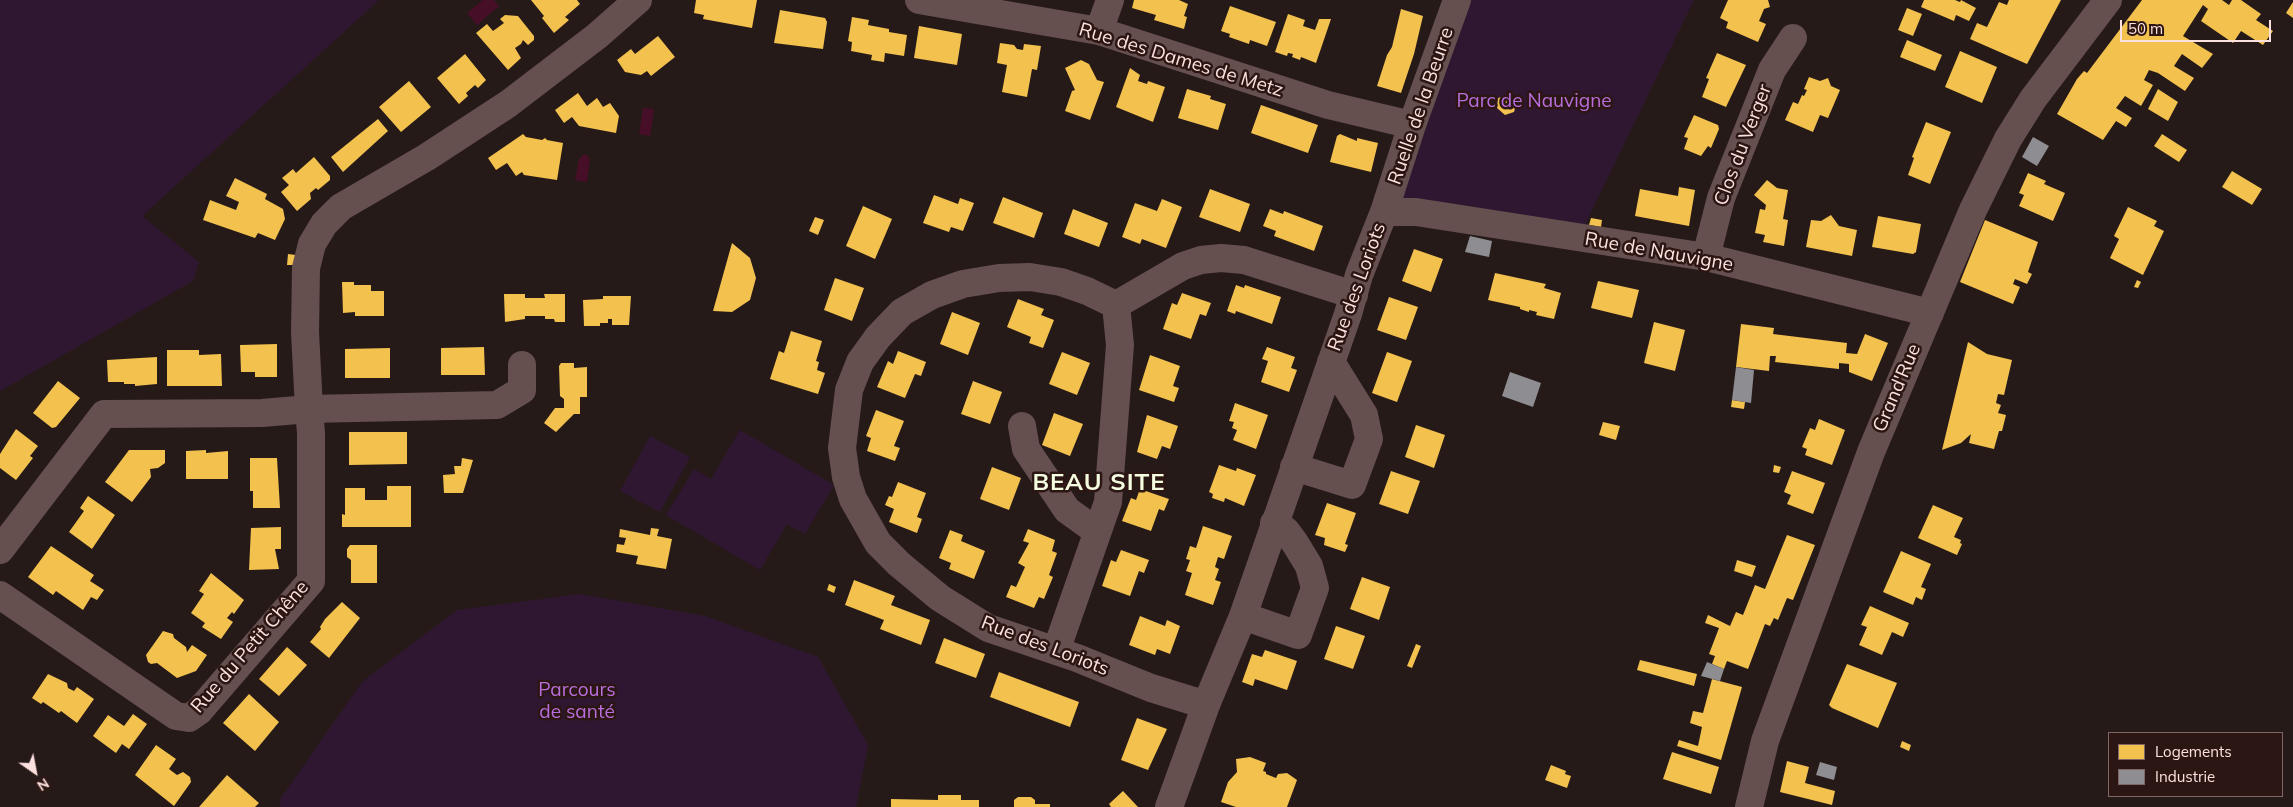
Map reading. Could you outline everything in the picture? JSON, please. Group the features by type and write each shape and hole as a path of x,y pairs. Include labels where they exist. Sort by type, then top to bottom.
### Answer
{"street":[{"path":"309,409 305,332 306,268 312,244 324,224 341,207 427,157 508,104 597,36 638,0"},
{"name":"Rue des Dames de Metz","path":"919,0 1099,31 1328,105 1412,125"},
{"path":"1099,31 1110,0"},
{"name":"Ruelle de la Beurre","path":"1384,212 1412,125 1457,0"},
{"name":"Grand'Rue","path":"1749,807 1765,741 1855,496 1886,415 1973,210 2008,140 2033,99 2108,0"},
{"name":"Clos du Verger","path":"1706,257 1721,198 1769,79 1793,38"},
{"name":"Rue de Nauvigne","path":"1384,212 1416,212 1706,257 1930,313"},
{"name":"Rue des Loriots","path":"1169,807 1206,705 1243,616 1384,212"},
{"path":"1056,651 1096,531 1108,502 1120,345 1116,305 1183,266 1202,260 1221,258 1244,260 1354,295"},
{"name":"Rue des Loriots","path":"1116,305 1087,291 1061,282 1030,276 998,278 963,284 932,295 902,312 878,337 860,362 849,390 842,448 846,477 853,499 878,543 899,564 940,598 988,628 1056,651 1152,688 1206,705"},
{"name":"Rue des Loriots","path":"1294,467 1352,486 1369,439 1364,415 1331,362"},
{"path":"0,550 104,414 262,412 309,409 497,405 522,390 522,365"},
{"name":"Rue du Petit Chêne","path":"0,595 176,716 188,718 199,711 311,581 311,433 309,409"},
{"path":"1022,426 1026,449 1067,510 1096,531"},
{"path":"1243,616 1298,635 1315,588 1309,566 1295,543 1286,531 1274,524"}],"green space":[{"path":"0,0 379,0 142,216 199,262 193,281 0,391"},
{"name":"Parc de Nauvigne","path":"1462,0 1694,0 1581,233 1396,197"},
{"path":"740,430 834,485 805,534 787,524 760,570 666,515 694,469 711,479"},
{"path":"650,436 690,457 660,512 620,491"},
{"name":"Parcours de santé","path":"580,594 705,616 818,657 868,745 856,807 281,807 279,801 362,682 457,610"}],"shaded area":[{"path":"483,0 494,0 499,6 477,25 467,13"},
{"path":"643,108 654,109 650,136 639,134"},
{"path":"584,154 590,160 587,182 575,180 579,159"}],"building: Logements":[{"path":"531,0 577,0 580,4 565,17 569,20 554,33 542,18 544,16"},
{"path":"696,0 757,0 752,28 703,19 704,15 694,13"},
{"path":"1134,0 1179,0 1188,4 1184,16 1187,17 1184,29 1154,20 1156,15 1132,8"},
{"path":"1728,0 1768,0 1770,7 1764,9 1759,21 1766,24 1758,42 1726,28 1728,22 1720,18"},
{"path":"1924,0 1955,0 1960,2 1961,0 1976,8 1969,21 1956,15 1954,21 1921,7"},
{"path":"2009,0 2061,0 2027,64 1970,39 1977,23 1987,27 1999,2 2007,5"},
{"path":"2142,0 2222,0 2229,5 2232,0 2241,0 2261,14 2256,20 2273,31 2263,45 2241,31 2233,43 2201,21 2208,9 2203,5 2183,36 2213,54 2202,68 2182,54 2174,66 2194,78 2185,91 2158,73 2149,70 2144,80 2153,85 2141,106 2125,96 2116,108 2132,118 2126,127 2116,121 2103,140 2057,114 2077,79 2084,71 2087,73"},
{"path":"2293,2 2293,18 2286,13"},
{"path":"1230,6 1276,22 1267,46 1250,40 1249,44 1229,37 1230,34 1221,31"},
{"path":"1907,8 1922,14 1913,36 1898,30"},
{"path":"1401,9 1423,16 1414,54 1401,93 1377,86 1387,55 1392,47"},
{"path":"780,10 825,18 827,22 823,49 774,43"},
{"path":"1288,14 1305,20 1303,26 1315,30 1319,19 1331,19 1316,63 1301,57 1300,60 1292,57 1293,54 1288,53 1287,56 1275,52"},
{"path":"505,15 518,16 534,36 534,40 528,45 523,40 515,48 521,58 508,70 476,33 487,24 493,31 504,23 500,19"},
{"path":"852,17 869,20 868,25 889,29 889,32 907,35 904,56 885,53 884,62 871,60 872,55 851,51 852,42 848,41"},
{"path":"919,26 962,34 957,65 914,58"},
{"path":"658,36 675,57 651,76 647,71 641,75 625,72 617,60 631,49 635,54"},
{"path":"1907,40 1942,55 1935,71 1900,57"},
{"path":"1000,43 1014,45 1017,49 1023,50 1024,44 1041,46 1037,70 1032,69 1027,97 1002,92 1007,65 997,63"},
{"path":"1960,51 1997,67 1982,103 1945,87"},
{"path":"1717,53 1746,65 1726,107 1702,97 1709,79 1706,78"},
{"path":"465,54 486,80 478,88 475,85 466,93 468,96 459,104 437,78"},
{"path":"1081,60 1089,64 1097,80 1104,82 1090,120 1065,111 1072,91 1075,90 1065,68"},
{"path":"1130,68 1140,75 1138,81 1147,84 1148,81 1165,87 1153,122 1116,107"},
{"path":"1809,77 1820,81 1828,78 1831,86 1840,90 1828,118 1820,115 1813,132 1785,120 1793,102 1798,104 1802,95 1804,96 1807,90 1804,89"},
{"path":"409,81 431,107 401,132 379,107"},
{"path":"1187,89 1211,96 1210,99 1226,104 1218,130 1178,118"},
{"path":"2158,89 2178,102 2168,121 2148,109"},
{"path":"578,93 587,106 597,98 603,107 610,103 619,116 616,133 579,126 572,117 564,123 555,110"},
{"path":"1509,95 1517,102 1514,112 1505,115 1497,108 1498,98"},
{"path":"1261,105 1318,125 1308,153 1251,133"},
{"path":"1694,115 1718,125 1719,129 1711,148 1708,146 1701,156 1684,149 1688,138 1684,137"},
{"path":"378,119 388,131 343,172 331,157"},
{"path":"1926,122 1951,132 1930,184 1908,175 1914,158 1912,157"},
{"path":"523,134 526,137 542,140 545,138 563,143 557,180 524,175 522,172 516,176 507,163 496,170 488,158"},
{"path":"1340,134 1357,141 1357,138 1378,143 1371,172 1330,162 1337,136"},
{"path":"2162,134 2187,150 2179,162 2154,146"},
{"path":"314,157 330,176 330,180 318,190 316,188 310,193 311,199 297,211 281,192 289,185 282,178 293,169 296,173"},
{"path":"2232,171 2262,189 2252,205 2222,187"},
{"path":"2028,173 2046,181 2044,184 2065,193 2053,221 2019,206 2024,195 2019,193"},
{"path":"235,178 267,194 265,199 283,209 285,219 275,240 258,233 255,238 203,220 210,200 236,210 239,202 226,196"},
{"path":"1767,180 1777,188 1788,190 1783,219 1788,220 1784,246 1763,242 1765,235 1755,233 1760,209 1765,210 1766,205 1754,195"},
{"path":"1679,187 1695,190 1689,226 1635,216 1640,189 1678,196"},
{"path":"1210,189 1250,204 1240,232 1199,217"},
{"path":"934,195 958,204 960,198 974,203 963,231 951,227 949,232 923,223"},
{"path":"1003,197 1043,213 1034,238 993,223"},
{"path":"1162,199 1182,207 1166,248 1142,239 1140,244 1122,237 1135,203 1157,211"},
{"path":"863,206 892,219 875,259 846,246"},
{"path":"2128,207 2157,221 2154,226 2164,231 2143,275 2110,258 2119,239 2114,236"},
{"path":"1073,209 1108,223 1099,247 1064,234"},
{"path":"1270,209 1283,214 1284,211 1323,226 1314,251 1274,236 1276,231 1263,226"},
{"path":"1831,215 1839,226 1857,230 1852,256 1806,247 1811,220 1821,221"},
{"path":"1878,216 1921,224 1916,252 1913,254 1872,247"},
{"path":"815,217 824,220 818,235 809,231"},
{"path":"1591,218 1602,220 1601,227 1589,225"},
{"path":"1985,220 2038,242 2028,272 2032,274 2027,284 2015,279 2013,284 2020,287 2013,304 1960,282"},
{"path":"732,243 750,258 756,278 750,300 732,312 713,311"},
{"path":"1414,249 1443,259 1431,292 1402,281"},
{"path":"288,254 296,255 295,265 287,265"},
{"path":"1495,273 1546,284 1544,288 1561,293 1554,319 1536,315 1537,312 1529,310 1529,312 1520,309 1520,307 1488,300"},
{"path":"835,278 864,288 852,321 824,310"},
{"path":"2137,280 2141,282 2138,288 2134,287"},
{"path":"1598,281 1639,290 1632,318 1591,308"},
{"path":"342,282 354,282 354,285 371,285 371,291 384,291 384,316 355,316 355,312 343,313"},
{"path":"1236,285 1244,288 1245,285 1281,297 1272,324 1236,311 1235,314 1227,311"},
{"path":"1182,293 1211,303 1206,316 1200,314 1191,339 1163,329 1172,303 1177,305"},
{"path":"504,294 525,294 525,298 545,298 544,294 565,294 565,322 545,319 545,316 525,316 525,319 505,322"},
{"path":"603,296 631,296 629,325 612,325 612,319 608,319 608,323 600,323 600,326 584,326 583,300 603,299"},
{"path":"1389,297 1418,307 1406,340 1377,330"},
{"path":"1018,299 1044,309 1041,315 1054,320 1043,348 1029,343 1031,337 1007,327"},
{"path":"952,312 980,323 968,355 940,344"},
{"path":"1654,322 1685,330 1675,371 1644,363"},
{"path":"1741,324 1774,328 1773,334 1847,343 1846,353 1857,354 1865,334 1888,343 1872,381 1849,372 1849,364 1839,363 1839,369 1775,362 1776,356 1770,356 1769,371 1736,367"},
{"path":"791,331 822,341 816,361 819,362 817,370 825,373 818,394 770,379 779,351 784,353"},
{"path":"1968,342 1987,354 2012,360 2004,395 1998,394 1996,403 2001,405 1998,413 2006,415 2002,431 1999,431 1994,449 1969,443 1971,434 1961,443 1942,450"},
{"path":"277,344 277,377 255,377 255,372 241,372 240,345"},
{"path":"484,347 485,375 441,375 441,348"},
{"path":"1267,347 1295,357 1291,368 1297,370 1289,392 1261,382 1268,361 1262,359"},
{"path":"390,348 390,378 345,378 345,349"},
{"path":"167,350 199,350 199,355 221,354 222,386 167,386"},
{"path":"898,351 926,362 921,376 915,374 905,398 877,387 888,361 893,364"},
{"path":"1062,352 1090,363 1077,395 1049,384"},
{"path":"1387,352 1412,361 1397,402 1372,393"},
{"path":"1150,355 1180,366 1173,386 1179,388 1174,402 1139,390"},
{"path":"157,357 157,384 135,386 135,384 124,384 124,382 108,382 107,360"},
{"path":"561,363 574,363 574,368 587,367 587,397 580,397 580,414 574,414 556,432 544,423 555,408 564,408 564,399 560,396 559,366"},
{"path":"58,381 80,398 56,427 52,428 33,413"},
{"path":"973,381 1002,392 990,424 961,414"},
{"path":"1732,400 1745,402 1744,409 1731,407"},
{"path":"1235,403 1268,415 1256,449 1233,440 1237,430 1232,428 1234,422 1229,421"},
{"path":"876,410 904,421 894,446 900,448 895,461 867,451 871,438 866,436"},
{"path":"1054,413 1083,424 1070,456 1042,445"},
{"path":"1147,415 1178,426 1170,449 1162,446 1157,459 1137,452"},
{"path":"1819,419 1845,430 1832,465 1805,455 1807,449 1802,447 1810,428 1815,430"},
{"path":"1603,422 1620,426 1616,440 1599,435"},
{"path":"1416,425 1445,435 1434,468 1405,457"},
{"path":"16,429 38,446 30,456 33,458 16,480 0,468 0,454"},
{"path":"349,432 407,432 407,464 349,465"},
{"path":"129,450 165,450 165,463 158,468 150,469 151,477 132,502 105,482"},
{"path":"206,450 206,453 228,451 228,479 186,479 186,451"},
{"path":"250,458 277,458 280,508 253,508 253,491 250,491"},
{"path":"462,458 473,460 463,493 444,493 443,475 455,474 454,466 461,466"},
{"path":"1219,465 1236,471 1237,468 1256,475 1244,506 1225,498 1224,502 1212,498 1213,494 1209,492"},
{"path":"1774,465 1781,467 1779,473 1773,472"},
{"path":"992,467 1021,478 1009,510 980,499"},
{"path":"1391,471 1420,481 1408,514 1379,504"},
{"path":"1792,471 1825,483 1813,514 1787,504 1791,495 1784,492"},
{"path":"898,482 926,493 917,517 922,519 917,533 889,522 894,509 885,505 889,496 892,497"},
{"path":"387,486 411,486 411,527 342,527 342,514 345,515 345,488 365,488 365,500 387,500"},
{"path":"1140,489 1169,499 1164,511 1159,509 1151,531 1122,521 1131,498 1136,500"},
{"path":"88,496 115,515 92,549 69,532 84,511 80,508"},
{"path":"1327,503 1356,513 1345,544 1348,545 1345,552 1324,545 1325,538 1315,535"},
{"path":"1933,505 1963,518 1954,537 1961,540 1960,543 1962,544 1957,555 1918,538"},
{"path":"1203,526 1232,536 1224,559 1218,557 1215,567 1219,569 1215,580 1221,582 1213,605 1185,595 1192,573 1186,571 1190,560 1186,559 1190,546 1196,548"},
{"path":"281,527 281,549 275,549 279,569 249,570 251,528"},
{"path":"651,528 659,529 657,536 672,539 666,569 636,564 638,556 616,552 617,544 624,545 626,538 619,537 620,529 650,535"},
{"path":"1028,529 1055,540 1052,551 1057,553 1049,575 1053,577 1044,599 1039,597 1034,608 1006,597 1011,585 1016,587 1025,567 1018,563 1029,543 1023,541"},
{"path":"950,530 963,535 961,541 985,551 974,579 949,569 951,563 939,558"},
{"path":"1787,535 1815,545 1793,600 1787,598 1778,620 1774,618 1770,626 1765,624 1748,669 1727,661 1724,669 1712,664 1715,656 1709,654 1719,628 1705,623 1708,615 1730,626 1736,612 1743,615 1755,585 1765,589"},
{"path":"350,545 377,545 377,583 351,583 351,560 347,557 347,549"},
{"path":"51,546 94,575 90,581 104,590 97,600 91,597 83,610 56,591 53,595 28,577"},
{"path":"1121,550 1149,560 1144,573 1139,571 1130,596 1102,586 1111,560 1116,562"},
{"path":"1901,551 1931,564 1921,587 1926,589 1922,600 1916,597 1913,605 1883,592"},
{"path":"1737,560 1756,566 1752,577 1734,571"},
{"path":"211,573 244,600 234,614 232,612 227,618 233,622 221,639 202,627 205,623 191,613 204,594 199,591"},
{"path":"1362,577 1390,587 1379,620 1350,609"},
{"path":"854,580 895,596 891,605 930,620 921,645 880,629 884,620 845,605"},
{"path":"829,584 836,587 834,593 827,590"},
{"path":"342,602 360,618 329,658 310,642 321,629 320,627 325,619"},
{"path":"1870,606 1909,623 1903,637 1892,632 1882,655 1859,645 1867,627 1861,625"},
{"path":"1140,616 1165,626 1167,620 1180,626 1170,654 1157,649 1155,655 1129,645"},
{"path":"1336,626 1365,636 1353,669 1324,659"},
{"path":"163,631 173,634 174,638 186,647 187,652 192,645 207,655 196,671 177,678 157,663 151,664 148,662 146,655"},
{"path":"944,638 985,654 976,678 935,663"},
{"path":"1416,644 1421,646 1412,668 1407,666"},
{"path":"287,647 307,665 279,696 259,679"},
{"path":"1265,650 1297,661 1287,690 1255,679 1253,686 1242,682 1252,654 1262,657"},
{"path":"1640,660 1697,674 1694,686 1637,670"},
{"path":"1847,664 1897,683 1878,728 1829,705"},
{"path":"999,672 1079,702 1070,727 990,697"},
{"path":"48,674 67,683 68,688 74,691 77,687 94,699 77,723 61,711 59,713 43,702 41,704 32,698"},
{"path":"1712,679 1742,687 1721,760 1677,746 1679,740 1698,746 1702,727 1690,723 1693,711 1703,713"},
{"path":"249,694 279,722 255,751 223,723"},
{"path":"133,714 147,724 129,749 122,744 116,753 93,736 108,715 124,726"},
{"path":"1137,718 1167,729 1148,770 1121,760"},
{"path":"1902,741 1911,745 1909,751 1900,747"},
{"path":"156,745 176,759 169,769 177,775 183,772 190,777 191,782 174,806 135,775"},
{"path":"1672,752 1719,767 1711,794 1663,779"},
{"path":"1250,757 1266,763 1263,771 1266,774 1276,778 1278,774 1287,773 1297,780 1287,807 1236,807 1221,802 1228,782 1237,772 1236,759"},
{"path":"1787,761 1809,767 1805,783 1835,791 1832,805 1780,792"},
{"path":"1551,765 1566,771 1565,774 1571,776 1567,788 1545,780"},
{"path":"227,775 259,803 255,807 199,807"},
{"path":"1123,791 1138,807 1111,807 1109,804"},
{"path":"938,795 961,795 961,800 979,800 979,807 891,807 891,799 938,800"},
{"path":"1018,797 1031,797 1035,800 1035,804 1050,804 1050,807 1014,807 1014,800"}],"building: Industrie":[{"path":"2033,137 2049,146 2037,166 2022,157"},
{"path":"1470,236 1492,241 1489,257 1465,252"},
{"path":"1736,367 1754,370 1751,403 1732,400"},
{"path":"1510,372 1541,383 1533,407 1502,396"},
{"path":"1707,662 1724,669 1720,681 1701,676"},
{"path":"1820,762 1837,767 1834,780 1816,775"}],"district":[{"name":"BEAU SITE","path":"1099,483"}]}
